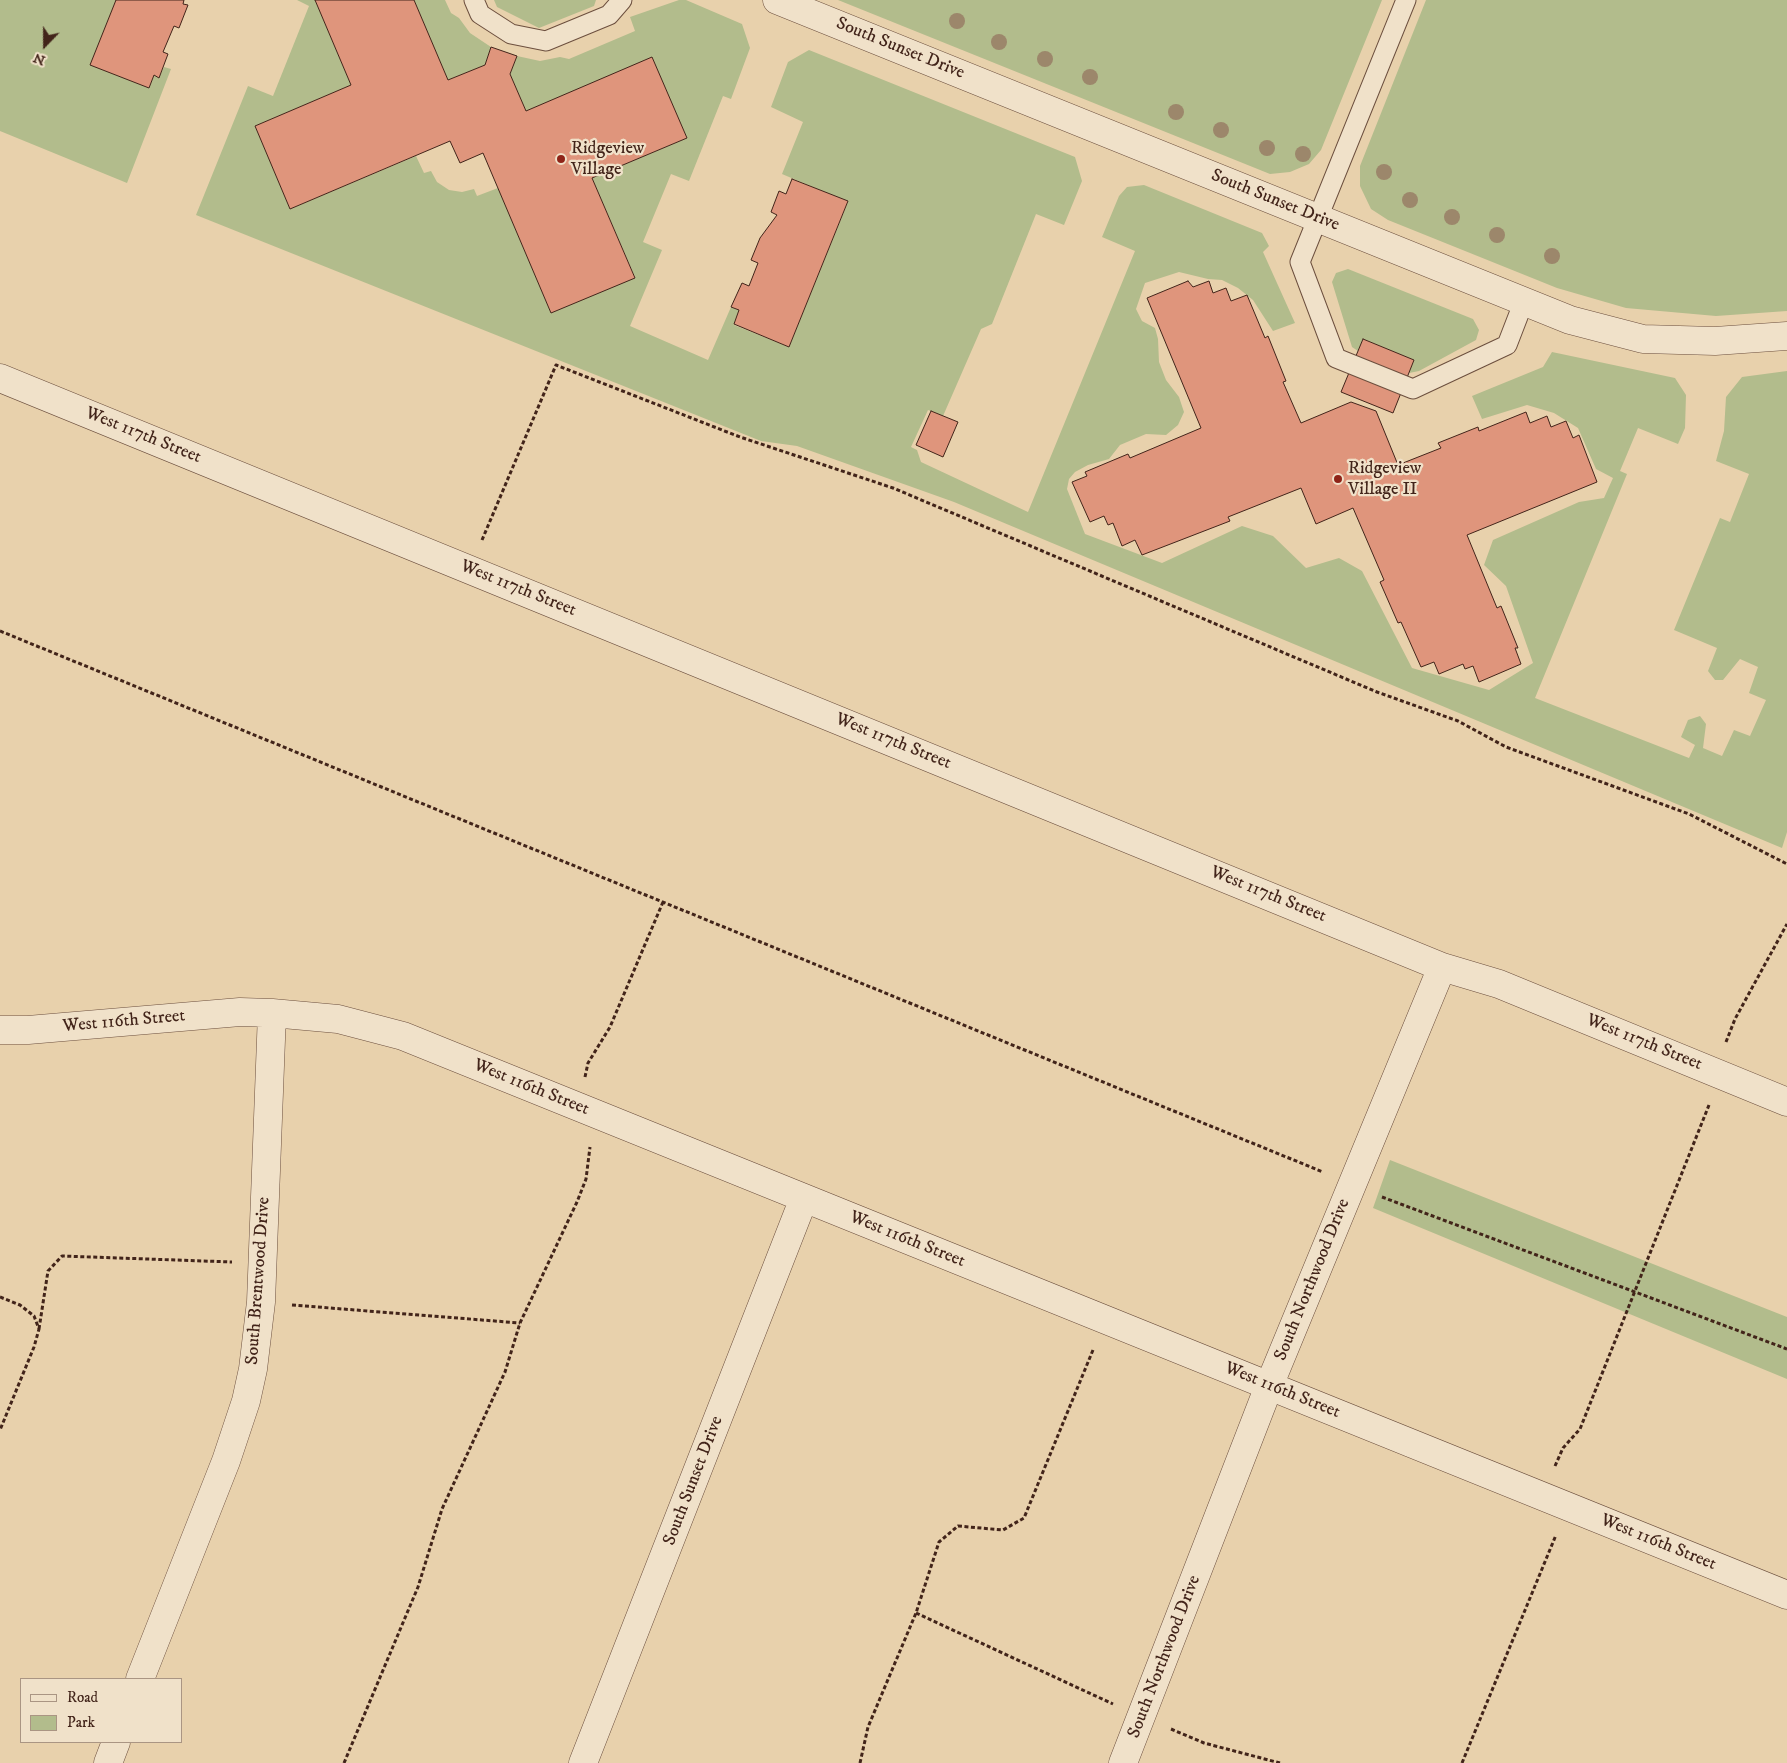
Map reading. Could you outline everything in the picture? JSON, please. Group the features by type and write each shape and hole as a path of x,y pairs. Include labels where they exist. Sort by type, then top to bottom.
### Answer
{"street":[{"name":"South Sunset Drive","path":"777,0 1570,320 1643,339 1716,341 1787,336"},
{"name":"West 117th Street","path":"0,378 1442,966 1499,984 1787,1102"},
{"name":"South Northwood Drive","path":"1123,1763 1270,1386 1442,966"},
{"name":"West 116th Street","path":"0,1030 28,1030 240,1012 272,1012 338,1019 403,1036 1787,1595"},
{"name":"South Brentwood Drive","path":"140,1678 226,1460 246,1401 253,1369 260,1302 272,1012"},
{"name":"South Sunset Drive","path":"583,1763 804,1198"},
{"path":"108,1763 116,1743"}],"lane":[{"path":"474,0 480,14 511,34 546,40 608,15 622,0"},
{"path":"1406,0 1300,262 1336,358 1413,389 1507,345 1524,301"}],"path":[{"path":"467,569 496,511 556,365 740,438 893,488 1368,688 1458,721 1506,747 1689,814 1787,864"},
{"path":"0,631 1353,1184 1787,1349"},
{"path":"344,1763 418,1587 442,1510 505,1372 520,1323 583,1187 592,1135 583,1085 588,1063 610,1026 663,902"},
{"path":"1462,1763 1560,1526 1550,1478 1563,1448 1580,1429 1712,1100 1720,1055 1735,1019 1787,924"},
{"path":"0,1297 20,1305 34,1316 39,1329 34,1347 0,1430"},
{"path":"860,1763 868,1727 916,1613 939,1542 958,1526 1003,1530 1024,1518 1105,1320"},
{"path":"916,1613 1204,1743 1280,1763"}],"green space":[{"path":"0,0 116,0 91,65 149,88 154,75 159,77 164,67 171,69 127,183 0,131"},
{"path":"297,0 315,0 351,85 255,126 290,209 416,156 424,173 431,171 437,182 449,190 462,192 474,189 477,196 498,188 551,313 635,277 592,178 687,138 652,58 526,111 510,74 517,56 540,61 560,57 569,59 635,31 630,17 679,0 686,0 742,24 750,48 731,99 723,96 689,181 671,174 643,242 662,250 630,326 708,360 731,307 739,310 734,325 789,347 848,202 782,174 803,122 771,107 788,62 809,50 1075,157 1082,181 1064,225 1036,214 992,324 981,329 943,416 928,410 911,447 917,450 921,462 1028,512 1135,251 1102,237 1119,196 1127,187 1144,185 1262,233 1269,246 1263,252 1295,323 1273,331 1253,300 1238,288 1222,280 1208,279 1179,272 1145,283 1136,309 1142,321 1155,328 1158,339 1159,362 1166,380 1179,397 1184,412 1178,425 1166,435 1146,434 1120,445 1109,459 1088,465 1075,472 1069,479 1067,489 1085,534 1162,563 1242,526 1273,536 1306,568 1339,558 1362,571 1412,668 1489,690 1533,663 1506,586 1484,565 1493,540 1579,502 1604,498 1613,478 1596,469 1578,428 1554,413 1527,405 1482,419 1472,396 1543,367 1552,352 1675,378 1686,395 1685,428 1678,444 1638,428 1620,471 1627,474 1535,698 1689,758 1695,745 1681,737 1688,720 1700,716 1706,724 1703,748 1722,756 1734,730 1750,736 1766,700 1749,693 1758,667 1740,659 1723,680 1715,680 1708,671 1717,648 1674,630 1720,518 1730,522 1749,474 1716,461 1724,431 1726,397 1742,377 1787,371 1787,832 1782,848 954,502 797,446 761,441 196,215 248,86 273,96 309,6"},
{"path":"414,0 445,0 451,13 459,18 470,33 491,47 485,65 448,80"},
{"path":"494,0 596,0 594,6 539,28 497,7"},
{"path":"838,0 1382,0 1321,150 1309,164 1290,172 1270,174"},
{"path":"1426,0 1787,0 1787,311 1716,316 1626,308 1557,288 1388,220 1371,209 1360,186 1360,166"},
{"path":"1348,269 1473,319 1479,330 1476,340 1419,371 1409,373 1414,360 1363,339 1358,351 1352,347 1332,282 1336,273"},
{"path":"1390,1160 1787,1317 1787,1379 1373,1208"}],"building":[{"path":"116,0 184,0 183,4 188,5 179,28 174,26 163,52 168,54 159,78 154,75 149,88 90,65"},
{"name":"Ridgeview Village","path":"315,0 414,0 448,80 485,65 491,47 517,56 510,74 526,111 652,57 687,138 592,178 635,278 551,313 483,153 460,163 450,141 290,209 255,126 351,85"},
{"path":"792,179 848,201 789,347 734,324 739,310 731,307 742,283 749,286 758,263 751,260 760,238 777,215 771,212 779,191 786,194"},
{"name":"Ridgeview Village II","path":"1188,281 1193,287 1209,281 1213,293 1226,288 1231,301 1247,295 1265,338 1268,336 1286,381 1283,382 1301,423 1351,402 1376,411 1398,465 1441,448 1438,443 1478,427 1479,431 1526,412 1530,423 1547,416 1551,427 1566,421 1573,438 1579,435 1597,482 1467,535 1497,608 1501,606 1518,648 1515,648 1521,664 1479,682 1473,666 1465,669 1463,664 1439,674 1434,662 1421,667 1401,622 1398,623 1380,582 1384,580 1353,508 1316,524 1301,488 1228,517 1230,521 1142,555 1135,540 1122,546 1113,523 1108,525 1104,516 1090,522 1072,482 1087,476 1085,472 1128,454 1130,458 1201,428 1147,298"},
{"path":"1363,339 1414,360 1393,413 1341,392"},
{"path":"931,411 958,422 943,457 916,445"}],"place":[{"name":"Ridgeview Village","path":"561,159"},
{"name":"Ridgeview Village II","path":"1338,479"}]}
